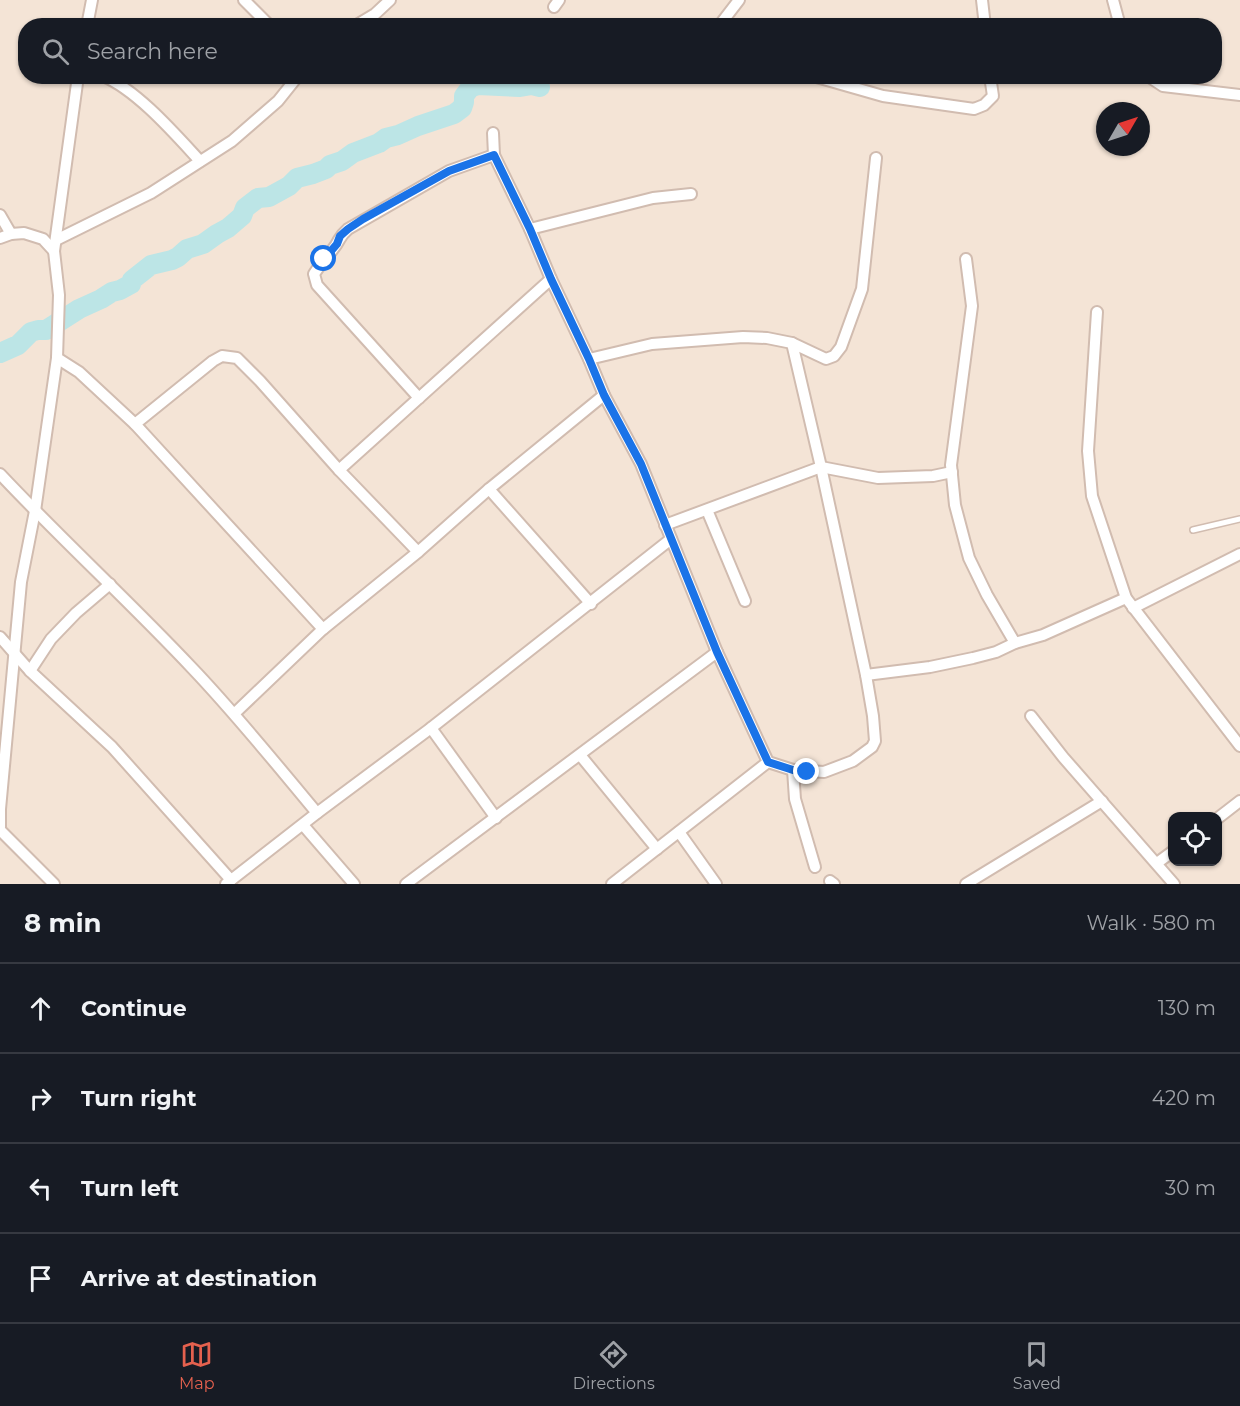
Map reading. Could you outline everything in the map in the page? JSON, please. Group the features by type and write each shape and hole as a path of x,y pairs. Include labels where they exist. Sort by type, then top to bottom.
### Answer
{"street":[{"path":"89,18 92,0"},
{"path":"244,0 262,18"},
{"path":"368,18 390,0"},
{"path":"725,18 739,0"},
{"path":"982,0 984,18"},
{"path":"1113,0 1118,18"},
{"path":"54,884 0,829 0,809 21,582 35,511 57,358 59,295 55,246 77,84"},
{"path":"116,84 143,103 200,161"},
{"path":"55,246 151,193 232,141 278,101 292,84"},
{"path":"841,84 883,96 974,109 984,105 993,96 991,84"},
{"path":"1159,84 1240,95"},
{"path":"493,133 494,155 530,229 604,395 641,464 717,652 768,762 793,770 824,772 854,761 872,747 875,741 866,675 792,343"},
{"path":"419,398 317,285 314,273 337,244 340,236 348,229 449,171 494,155"},
{"path":"589,359 652,344 743,337 767,338 792,343 826,359 834,356 841,347 862,289 876,158"},
{"path":"530,229 653,198 691,194"},
{"path":"0,215 11,234"},
{"path":"0,238 24,233 43,239 55,246"},
{"path":"966,259 972,306 951,465 955,505 969,558 1015,643"},
{"path":"339,470 551,279"},
{"path":"1097,312 1088,451 1092,496 1126,598 1132,609 1240,746"},
{"path":"135,424 213,361 222,356 237,358 339,470 418,552"},
{"path":"57,358 79,372 135,424 323,629"},
{"path":"235,713 323,629 604,395"},
{"path":"665,525 821,467 878,478 933,476 952,472"},
{"path":"0,474 111,584 235,713 317,813"},
{"path":"489,489 591,604"},
{"path":"707,510 745,602"},
{"path":"0,637 30,671 112,747 229,882 431,728 671,540"},
{"path":"1132,609 1240,554"},
{"path":"30,671 51,639 76,613 111,584"},
{"path":"866,675 930,667 996,652 1015,643 1043,635 1126,598"},
{"path":"407,884 717,652"},
{"path":"1031,716 1063,757 1174,884"},
{"path":"431,728 496,818"},
{"path":"580,755 657,849"},
{"path":"612,884 768,762"},
{"path":"793,770 795,799 815,867"},
{"path":"966,884 1102,801"},
{"path":"1222,815 1240,801"},
{"path":"303,825 354,884"},
{"path":"680,831 716,884"},
{"path":"1157,864 1168,856"}],"lane":[{"path":"1193,530 1240,519"}],"shaded area":[{"path":"0,0 1240,0 1240,884 0,884"}],"waterway":[{"path":"0,353 18,345 31,332 46,330 79,309 131,284 132,280 151,265 172,260 187,249 203,244 228,228 242,216 245,208 258,198 269,197 289,186 297,178 326,169 353,153 386,138 454,114 462,108 464,96 470,88 478,85 540,87"}],"route":[{"path":"324,259 337,244 340,236 363,219 449,171 494,155 530,229 604,395 641,464 717,652 768,762 807,772"}]}
